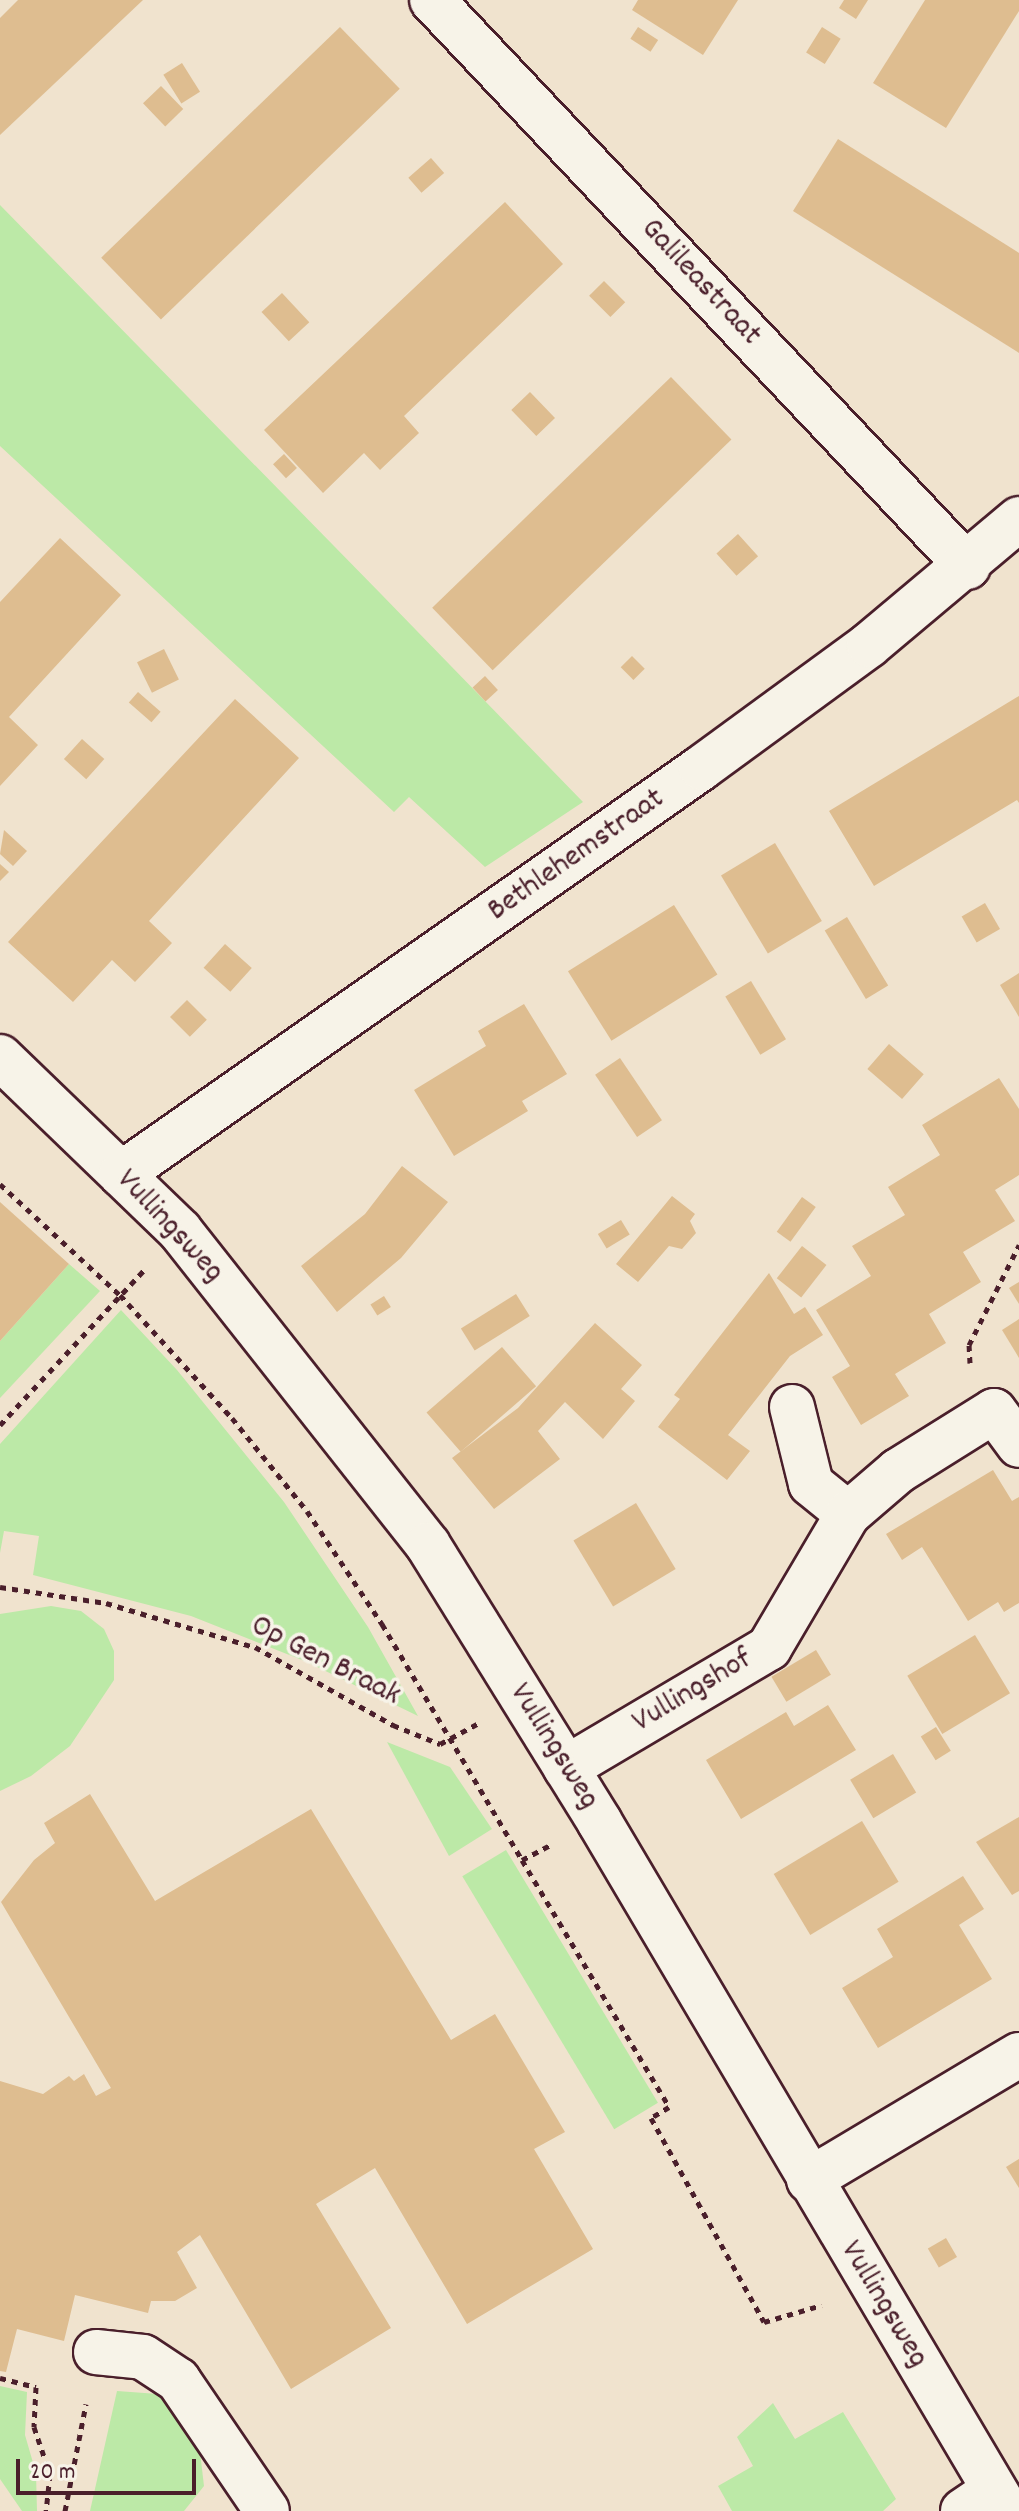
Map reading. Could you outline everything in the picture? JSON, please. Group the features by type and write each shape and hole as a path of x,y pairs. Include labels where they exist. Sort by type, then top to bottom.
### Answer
{"street":[{"name":"Galileastraat","path":"432,0 968,567"},
{"name":"Bethlehemstraat","path":"121,1174 701,768 968,567 1019,519"},
{"name":"Vullingsweg","path":"0,1057 180,1231 428,1545 599,1821 875,2289 988,2504"},
{"path":"792,1407 811,1484 848,1514"},
{"name":"Vullingshof","path":"566,1768 769,1648 848,1514 898,1471 1007,1428"},
{"path":"809,2180 1019,2055"},
{"path":"96,2352 143,2357 178,2380 254,2507"}],"path":[{"path":"0,1184 120,1295 232,1418 307,1511 449,1739 669,2107 651,2118 764,2322 875,2289"},
{"path":"0,1425 180,1231"},
{"path":"1007,1428 967,1353 1019,1245"},
{"name":"Op Gen Braak","path":"0,1587 106,1603 255,1647 393,1725 440,1744 449,1739"},
{"path":"449,1739 524,1699"},
{"path":"522,1860 599,1821"},
{"path":"0,2378 36,2387 34,2427 50,2474 46,2511"}],"green space":[{"path":"0,205 583,802 485,867 409,797 394,812 0,446"},
{"path":"69,1264 100,1291 0,1398 0,1341"},
{"path":"121,1310 177,1370 284,1502 368,1627 418,1716 307,1662 191,1616 33,1575 39,1536 4,1531 0,1553 0,1444"},
{"path":"51,1606 81,1611 104,1629 114,1651 114,1680 70,1746 31,1776 0,1791 0,1614"},
{"path":"387,1742 450,1767 492,1829 449,1856"},
{"path":"506,1850 658,2103 614,2129 462,1876"},
{"path":"0,2386 27,2392 25,2435 36,2473 37,2511 22,2511 0,2479"},
{"path":"117,2391 158,2394 173,2405 200,2452 204,2486 184,2511 90,2511"},
{"path":"773,2403 795,2439 843,2412 896,2499 883,2511 732,2511 718,2486 753,2466 737,2437"}],"building":[{"path":"18,0 143,0 0,135 0,18"},
{"path":"638,0 738,0 703,55 632,10"},
{"path":"844,0 868,0 856,19 839,8"},
{"path":"925,0 1019,0 1019,11 946,128 873,83"},
{"path":"340,27 400,89 161,319 101,258"},
{"path":"638,27 658,40 651,52 630,39"},
{"path":"822,27 841,39 825,64 806,52"},
{"path":"182,63 200,92 181,103 163,75"},
{"path":"161,86 183,109 165,126 143,103"},
{"path":"838,139 1019,253 1019,353 793,211"},
{"path":"431,158 444,173 421,193 408,178"},
{"path":"505,202 563,264 404,416 419,433 380,470 364,453 323,493 264,430"},
{"path":"604,281 625,302 610,317 589,296"},
{"path":"282,293 309,322 289,341 262,312"},
{"path":"671,377 731,440 493,670 432,608"},
{"path":"530,392 555,418 536,436 511,410"},
{"path":"284,454 297,468 286,478 273,464"},
{"path":"738,534 758,556 737,576 716,553"},
{"path":"60,538 121,595 9,717 38,745 0,786 0,602"},
{"path":"164,649 179,680 152,693 137,662"},
{"path":"632,656 645,669 633,680 621,667"},
{"path":"485,676 498,690 486,701 473,688"},
{"path":"138,692 161,712 151,722 129,703"},
{"path":"1019,696 1019,803 1017,800 874,886 829,811"},
{"path":"235,699 299,758 149,921 172,943 135,982 112,960 73,1002 8,942"},
{"path":"82,739 104,759 86,779 64,759"},
{"path":"4,830 27,851 13,866 0,854"},
{"path":"775,843 822,921 768,953 721,875"},
{"path":"0,864 9,872 0,881"},
{"path":"985,903 1000,929 977,942 962,916"},
{"path":"674,905 717,975 611,1041 568,971"},
{"path":"847,917 888,986 866,999 825,930"},
{"path":"225,944 252,968 230,992 204,968"},
{"path":"1019,973 1019,1017 1000,985"},
{"path":"751,981 786,1039 760,1055 725,996"},
{"path":"187,1000 207,1020 190,1037 170,1017"},
{"path":"524,1004 567,1074 522,1101 528,1111 454,1156 414,1090 486,1046 478,1031"},
{"path":"889,1044 924,1074 902,1099 867,1069"},
{"path":"620,1058 662,1120 637,1137 595,1075"},
{"path":"999,1078 1019,1109 1019,1175 995,1190 1015,1221 963,1252 981,1282 929,1314 946,1343 895,1374 909,1396 861,1425 832,1377 850,1366 816,1310 871,1276 852,1246 905,1215 888,1187 940,1155 922,1125"},
{"path":"402,1166 448,1202 401,1258 337,1312 301,1266 365,1214"},
{"path":"672,1196 695,1214 690,1221 696,1233 682,1249 669,1246 638,1282 616,1264"},
{"path":"802,1197 816,1207 790,1242 777,1232"},
{"path":"0,1202 69,1264 0,1341"},
{"path":"621,1220 630,1235 607,1248 598,1234"},
{"path":"802,1246 826,1265 801,1297 777,1278"},
{"path":"769,1273 794,1314 805,1307 823,1335 790,1356 728,1435 750,1451 727,1480 658,1427 680,1399 674,1395"},
{"path":"1019,1282 1019,1304 1009,1288"},
{"path":"516,1294 530,1316 475,1350 461,1328"},
{"path":"384,1296 391,1307 377,1316 370,1304"},
{"path":"1019,1319 1019,1358 1002,1330"},
{"path":"595,1323 642,1365 621,1389 635,1401 603,1439 565,1402 538,1431 560,1459 494,1509 452,1458 518,1408"},
{"path":"502,1347 536,1386 461,1452 427,1413"},
{"path":"993,1470 1012,1501 1019,1497 1019,1603 1004,1612 998,1602 968,1621 922,1547 902,1560 886,1534"},
{"path":"636,1503 676,1569 613,1607 573,1541"},
{"path":"975,1635 1010,1693 942,1734 907,1676"},
{"path":"816,1650 831,1675 786,1702 771,1677"},
{"path":"828,1705 856,1750 741,1819 706,1760 786,1712 794,1726"},
{"path":"936,1727 951,1751 936,1760 921,1737"},
{"path":"893,1754 916,1793 873,1818 850,1780"},
{"path":"90,1794 155,1901 311,1809 451,2040 495,2014 565,2132 534,2149 593,2249 467,2324 375,2168 316,2204 391,2328 291,2389 200,2235 177,2252 197,2288 175,2301 151,2301 148,2313 75,2295 64,2341 17,2329 6,2372 0,2371 0,2081 43,2094 69,2076 74,2081 84,2074 96,2096 111,2088 1,1902 34,1860 55,1843 44,1823"},
{"path":"1019,1817 1019,1891 1012,1895 976,1842"},
{"path":"862,1821 899,1882 810,1935 774,1874"},
{"path":"963,1876 984,1909 959,1925 992,1979 878,2048 842,1988 893,1957 877,1929"},
{"path":"1019,2159 1019,2188 1006,2167"},
{"path":"946,2238 957,2257 939,2268 928,2248"}]}
